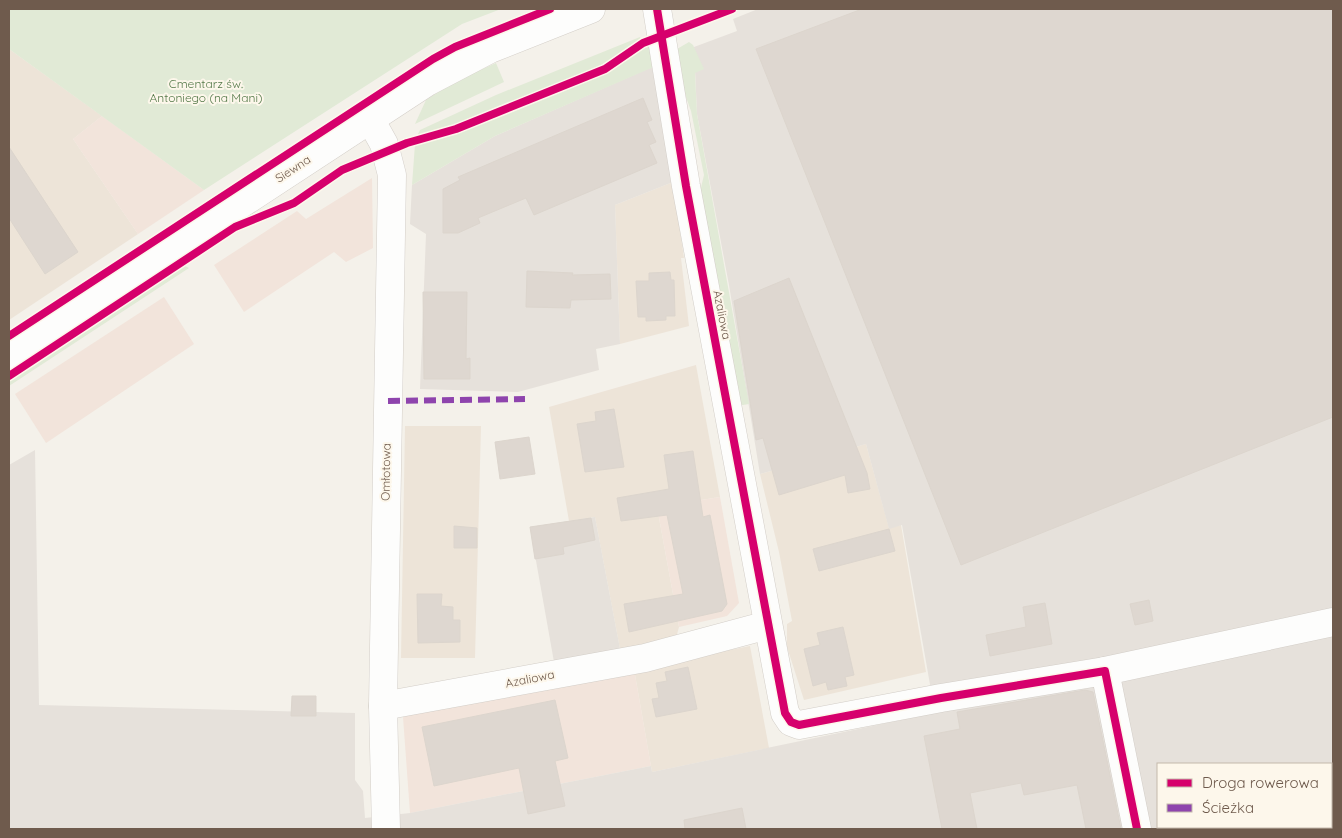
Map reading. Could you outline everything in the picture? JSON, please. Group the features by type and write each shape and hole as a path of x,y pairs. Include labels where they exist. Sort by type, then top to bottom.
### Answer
{"street":[{"name":"Siewna","path":"9,356 370,119 458,64 591,9"},
{"name":"Azaliowa","path":"383,706 644,658 768,625 686,186 657,9"},
{"name":"Omłotowa","path":"370,119 384,144 392,175 383,706 386,829"},
{"path":"768,625 785,713 791,722 799,725 941,698 1105,671 1333,622"},
{"path":"1105,671 1137,829"}],"shaded area":[{"path":"758,9 1333,9 1333,829 9,829 9,465 35,450 39,705 355,713 355,780 363,791 365,818 410,813 651,766 652,772 935,713 902,525 889,529 866,444 760,474 729,285 697,114 694,47 737,31 733,19"},
{"path":"9,49 102,116 73,139 138,234 9,320"},
{"path":"652,67 673,182 615,205 620,344 596,349 599,370 518,392 420,389 426,234 410,224 412,185 495,136"},
{"path":"102,116 204,190 138,234 73,139"},
{"path":"372,178 373,248 346,262 334,252 244,312 214,265 297,211 306,219"},
{"path":"673,182 684,258 681,258 689,326 620,344 615,205"},
{"path":"164,297 194,344 46,443 15,394"},
{"path":"696,365 720,497 657,507 679,627 676,638 620,649 595,517 569,521 549,407"},
{"path":"405,426 481,426 475,658 401,658"},
{"path":"866,444 889,528 901,525 926,672 804,700 787,647 787,624 792,621 779,552 760,474"},
{"path":"720,497 739,603 727,616 679,627 657,507"},
{"path":"595,517 620,649 554,662 530,527"},
{"path":"750,646 769,748 652,772 634,669"},
{"path":"634,669 651,766 410,813 403,717 411,711"}],"green space":[{"name":"Cmentarz św. Antoniego (na Mani)","path":"9,9 501,9 462,24 204,190 9,49"},
{"path":"640,37 641,40 605,65 456,125 417,136 420,130 496,95"},
{"path":"689,42 693,45 704,69 695,73 697,114 749,404 737,406 698,200 704,175 691,111 682,86 677,49"},
{"path":"654,43 658,65 495,136 412,185 415,144 467,129 610,71 645,46"},
{"path":"496,63 504,82 415,124 426,100 455,81"},
{"path":"185,266 189,268 9,386 9,381"}],"building":[{"path":"862,9 1333,9 1333,417 961,565 756,49"},
{"path":"643,98 652,120 647,122 656,142 649,145 657,163 534,215 526,198 478,218 480,223 458,233 443,233 443,189 460,180 458,177"},
{"path":"9,147 78,252 45,274 9,218"},
{"path":"527,271 573,273 572,275 610,274 611,299 571,300 570,308 526,307"},
{"path":"670,272 671,280 674,280 675,316 666,316 666,320 646,321 646,317 638,317 636,281 649,281 649,273"},
{"path":"789,278 867,473 870,489 848,493 845,475 779,495 763,438 756,440 734,301"},
{"path":"423,292 467,292 466,359 470,358 470,379 424,379"},
{"path":"614,409 624,467 585,472 577,424 596,421 595,412"},
{"path":"529,437 535,474 500,479 495,442"},
{"path":"693,451 703,517 710,515 727,604 722,611 629,632 624,604 683,594 667,515 621,521 617,498 669,489 664,455"},
{"path":"591,518 595,540 563,547 564,554 535,559 530,527"},
{"path":"454,526 477,528 477,548 454,548"},
{"path":"889,529 895,551 819,571 813,549"},
{"path":"417,594 442,594 441,606 453,607 453,620 460,620 460,642 418,643"},
{"path":"1149,600 1153,621 1135,625 1130,604"},
{"path":"1045,603 1052,644 990,656 986,635 1026,627 1023,607"},
{"path":"843,627 854,675 845,677 847,686 828,690 826,682 813,686 804,649 820,645 817,633"},
{"path":"688,667 697,709 656,717 652,699 659,698 656,683 667,681 665,672"},
{"path":"1085,690 1093,692 1121,829 1086,829 1077,785 1024,795 1021,783 970,793 977,829 942,829 924,736 960,729 957,712"},
{"path":"292,696 316,696 316,716 291,716"},
{"path":"555,700 568,758 555,761 565,806 528,814 519,768 434,786 422,727"},
{"path":"742,808 746,829 685,829 684,820"}],"marked path":[{"path":"388,401 525,399"}],"cycle path":[{"path":"9,336 433,59 455,47 550,9"},
{"path":"657,9 686,186 785,713 791,722 799,725 941,698 1105,671 1137,829"},
{"path":"9,376 235,227 294,203 342,170 407,143 456,129 605,69 643,43 732,9"}]}
